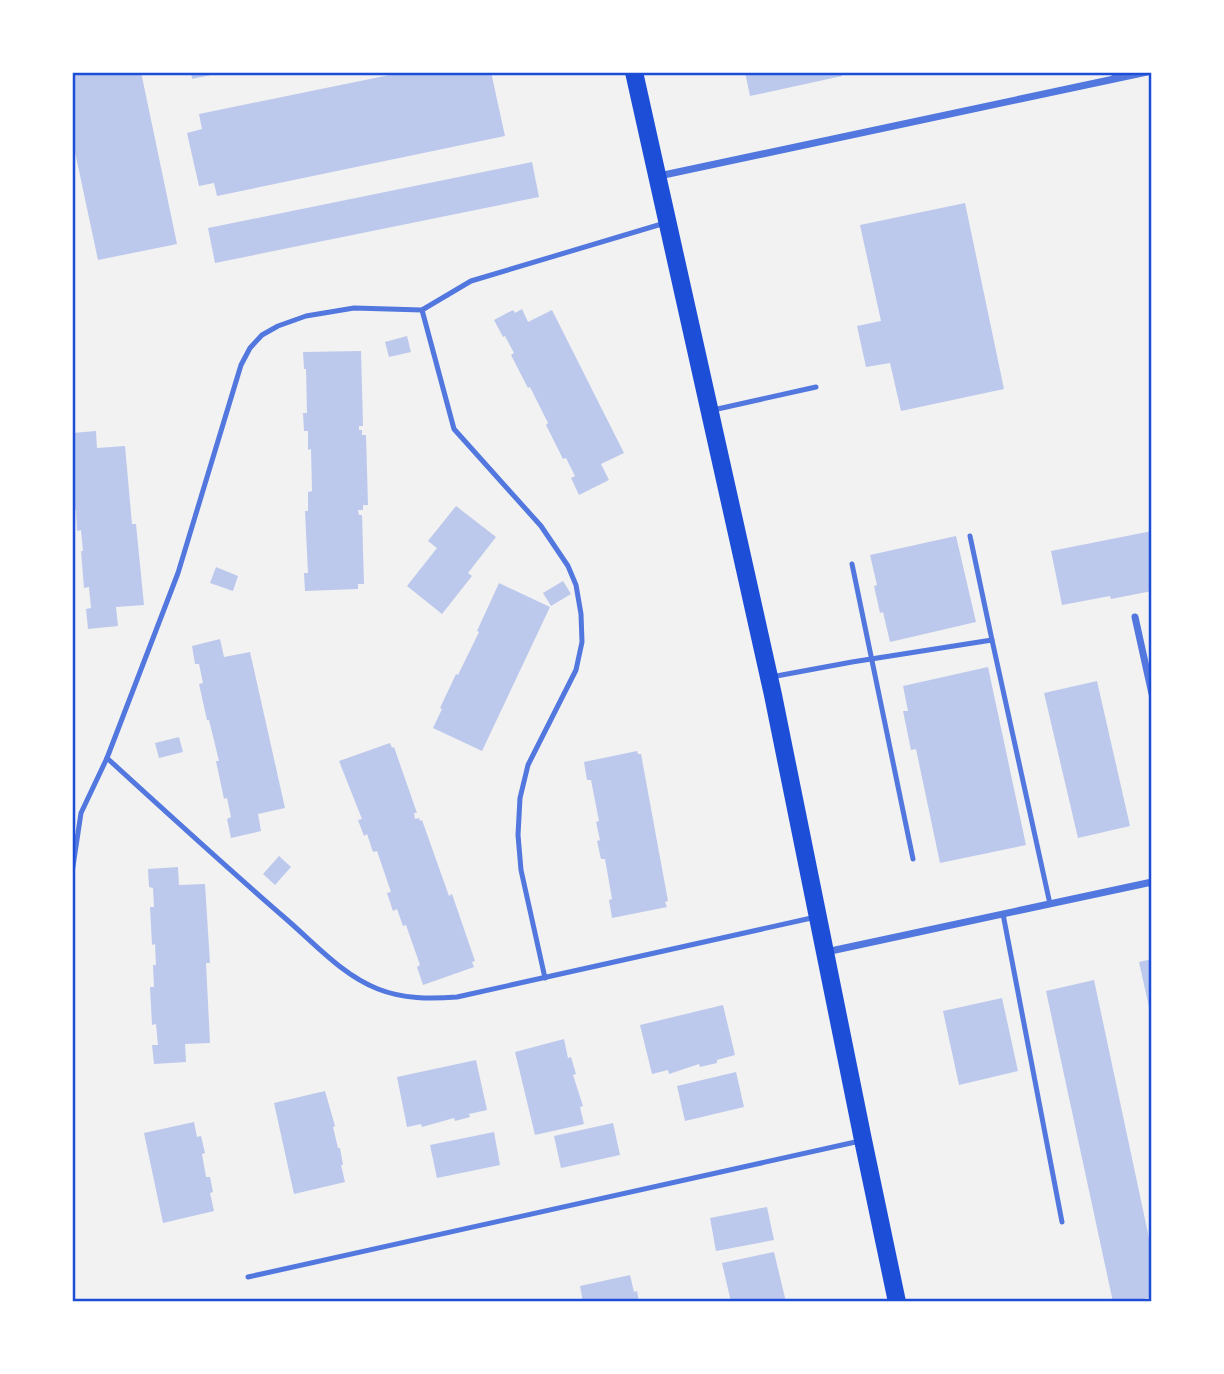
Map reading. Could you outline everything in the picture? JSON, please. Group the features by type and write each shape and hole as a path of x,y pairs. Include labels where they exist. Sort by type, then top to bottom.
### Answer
{"main road":[{"path":"634,72 769,677 897,1302"}],"street":[{"path":"658,176 1114,75 1147,72"},
{"path":"1135,617 1152,694"},
{"path":"825,952 1152,882"}],"lane":[{"path":"72,873 82,813 107,758 178,573 225,414 241,365 250,348 262,335 306,316 354,308 422,310 471,281 668,222"},
{"path":"422,310 454,429 541,526 568,566 576,585 582,642 576,670 528,765 520,798 518,835 521,870 545,978"},
{"path":"710,411 816,387"},
{"path":"970,536 1050,904"},
{"path":"852,564 913,859"},
{"path":"769,677 992,640"},
{"path":"107,758 326,956 355,977 378,989 402,996 429,999 457,997 819,916"},
{"path":"1003,914 1062,1222"},
{"path":"248,1277 863,1140"}],"building":[{"path":"72,72 141,72 177,244 98,260 72,138"},
{"path":"191,72 220,72 220,73 192,79"},
{"path":"404,72 491,72 505,136 217,196 214,183 199,186 187,133 202,129 199,114"},
{"path":"745,72 841,72 842,76 750,96"},
{"path":"532,162 539,197 215,263 208,228"},
{"path":"965,203 1004,389 901,411 890,363 866,367 857,326 881,321 860,225"},
{"path":"522,309 528,322 552,310 624,453 601,464 609,480 579,495 571,478 575,476 566,458 563,459 530,387 528,388 511,355 514,353 494,320 513,310 515,313"},
{"path":"407,336 411,352 389,357 385,342"},
{"path":"361,351 363,426 359,426 359,430 362,430 362,435 366,435 368,505 363,505 363,510 358,510 359,515 362,515 364,584 358,584 358,589 305,591 304,573 308,573 305,511 308,511 308,492 312,491 311,449 308,450 308,431 304,431 303,413 307,413 303,352"},
{"path":"96,431 97,448 125,446 132,524 136,524 144,605 116,607 118,626 88,629 86,609 91,608 89,587 84,588 81,530 77,531 76,510 72,510 72,433"},
{"path":"456,506 496,537 468,573 472,576 442,614 407,586 437,548 428,541"},
{"path":"1152,531 1152,591 1062,605 1051,551"},
{"path":"956,536 976,622 890,642 883,612 880,613 870,555"},
{"path":"216,567 238,576 233,591 210,583"},
{"path":"563,581 571,594 551,606 543,593"},
{"path":"499,583 550,607 482,751 433,728"},
{"path":"220,639 224,657 250,652 285,808 258,814 261,831 231,838 227,819 231,817 227,798 224,799 216,761 219,761 199,684 203,683 199,664 195,664 192,646"},
{"path":"988,667 1026,845 940,863 916,749 911,750 903,711 908,711 903,686"},
{"path":"1097,681 1130,826 1078,838 1044,693"},
{"path":"179,737 183,752 159,758 155,743"},
{"path":"390,743 392,748 394,747 417,813 414,813 415,819 422,820 475,961 472,962 474,967 423,985 417,967 420,965 406,925 403,926 397,909 393,911 387,893 391,892 377,851 373,852 367,834 364,836 358,820 362,819 339,761"},
{"path":"637,751 641,754 668,901 665,902 667,907 612,918 609,900 612,899 605,859 601,859 597,841 600,840 596,822 599,821 591,780 587,780 584,762"},
{"path":"279,856 291,867 275,885 263,874"},
{"path":"178,867 179,885 205,884 210,963 206,963 210,1043 185,1044 186,1062 154,1064 152,1045 158,1045 156,1024 152,1025 150,987 154,987 153,965 156,965 150,907 154,907 153,888 149,887 148,869"},
{"path":"1152,959 1152,1016 1151,1016 1139,962"},
{"path":"1094,980 1152,1252 1152,1297 1128,1302 1113,1302 1046,991"},
{"path":"1002,998 1018,1071 959,1085 943,1011"},
{"path":"723,1005 735,1055 700,1067 699,1064 669,1074 668,1070 652,1074 640,1025"},
{"path":"564,1039 568,1058 571,1057 576,1074 573,1075 583,1106 580,1107 584,1124 535,1135 515,1052"},
{"path":"476,1060 487,1110 455,1121 454,1118 422,1127 421,1124 407,1127 397,1077"},
{"path":"736,1072 744,1107 685,1121 677,1086"},
{"path":"325,1091 340,1148 345,1182 294,1194 274,1103"},
{"path":"194,1122 197,1137 201,1136 205,1153 202,1154 206,1177 210,1177 214,1211 163,1223 144,1133"},
{"path":"613,1123 620,1155 561,1168 554,1136"},
{"path":"494,1132 500,1165 437,1178 430,1145"},
{"path":"767,1207 774,1240 716,1251 710,1218"},
{"path":"774,1252 786,1302 731,1302 722,1263"},
{"path":"630,1275 639,1302 583,1302 580,1286"}]}
